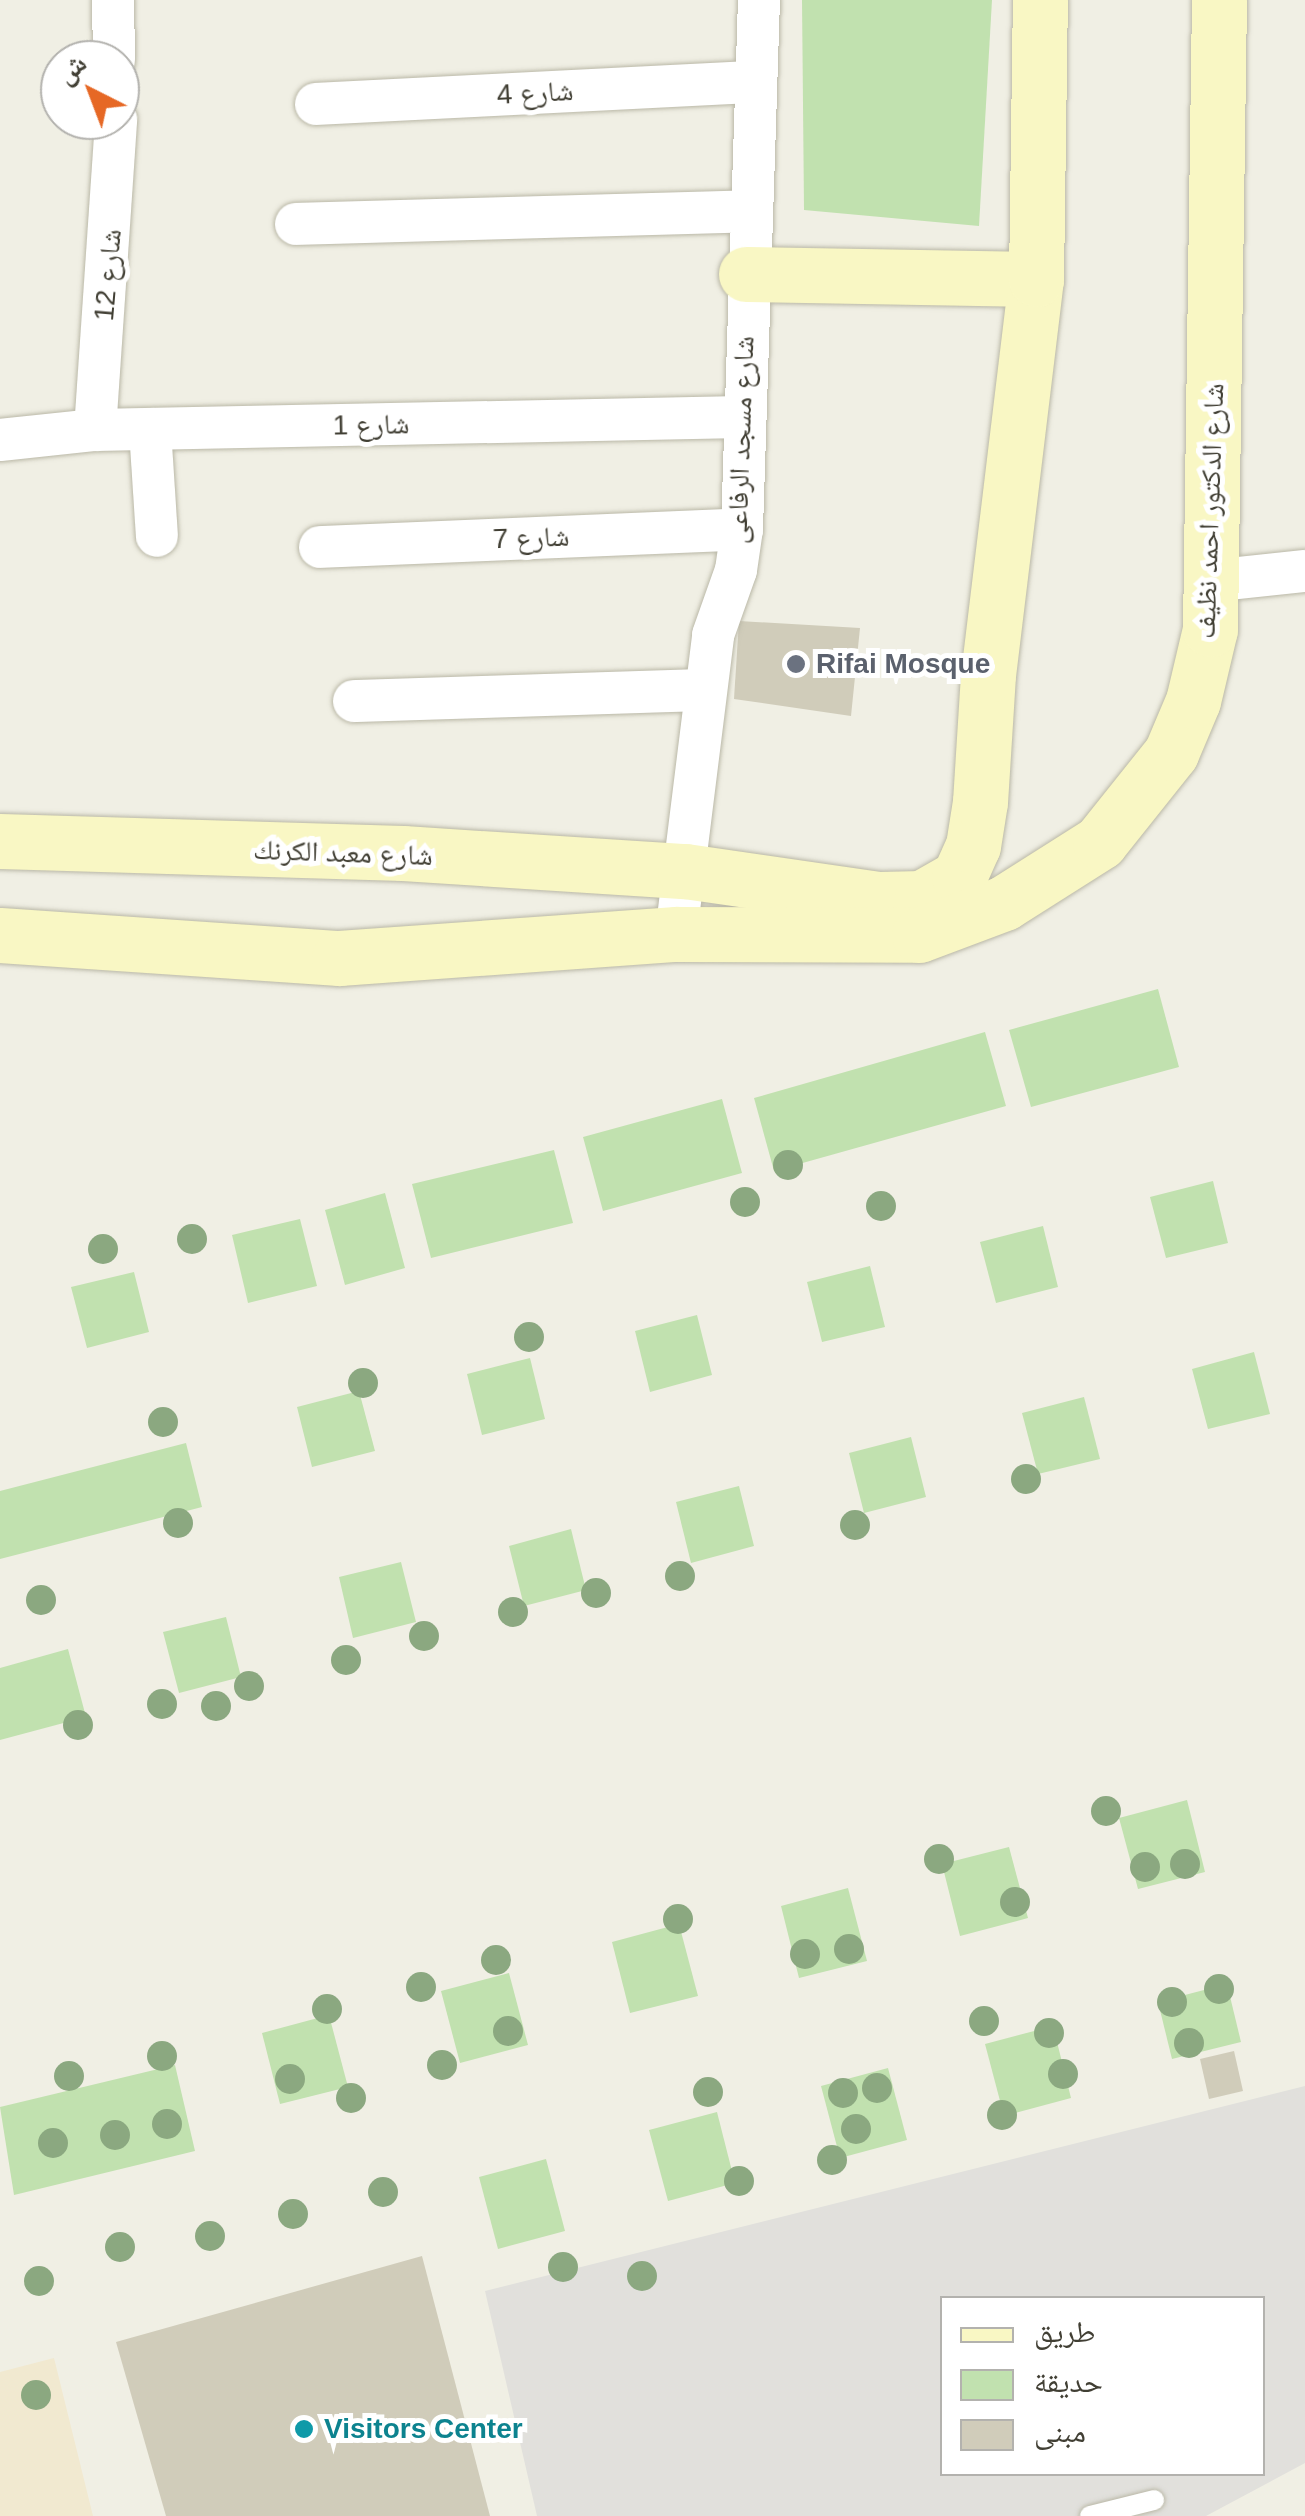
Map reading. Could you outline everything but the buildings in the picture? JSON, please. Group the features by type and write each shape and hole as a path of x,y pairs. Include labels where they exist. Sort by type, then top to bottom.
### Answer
{"street":[{"path":"112,0 113,40"},
{"name":"شارع مسجد الرفاعى","path":"676,934 705,690 742,529 748,211 759,0"},
{"path":"685,871 880,899 922,898 959,877 973,846 980,802 988,675 1036,279 1040,0"},
{"name":"شارع الدكتور احمد نظيف","path":"676,934 919,934 969,920 1055,876 1100,842 1171,753 1194,700 1210,630 1220,0"},
{"name":"شارع 4","path":"316,104 754,82"},
{"name":"شارع 12","path":"94,430 115,140"},
{"path":"296,224 748,211"},
{"path":"746,274 1036,279"},
{"name":"شارع 1","path":"0,440 94,430 742,417"},
{"path":"150,429 157,536"},
{"name":"شارع 7","path":"320,547 742,529"},
{"path":"1211,581 1305,570"},
{"path":"354,701 705,690"},
{"name":"شارع معبد الكرنك","path":"0,842 403,853 685,871"},
{"path":"0,935 338,958 676,934"}],"lane":[{"path":"1090,2516 1154,2500"}],"shaded area":[{"path":"1305,2086 1305,2463 1206,2516 537,2516 485,2291"},
{"path":"54,2358 93,2516 0,2516 0,2372"}],"green space":[{"path":"802,0 992,0 979,226 804,210"},
{"path":"1158,989 1179,1067 1031,1107 1009,1030"},
{"path":"985,1032 1006,1106 774,1171 754,1098"},
{"path":"722,1099 742,1173 603,1211 583,1137"},
{"path":"554,1150 573,1223 431,1258 412,1184"},
{"path":"1213,1181 1228,1243 1166,1258 1150,1197"},
{"path":"385,1193 405,1268 345,1285 325,1210"},
{"path":"300,1219 317,1286 248,1303 232,1235"},
{"path":"1043,1226 1058,1287 996,1303 980,1242"},
{"path":"870,1266 885,1327 822,1342 807,1282"},
{"path":"134,1272 149,1332 87,1348 71,1287"},
{"path":"697,1315 712,1375 650,1392 635,1331"},
{"path":"1254,1352 1270,1414 1208,1429 1192,1369"},
{"path":"530,1358 545,1419 482,1435 467,1374"},
{"path":"359,1391 375,1451 312,1467 297,1407"},
{"path":"1084,1397 1100,1459 1038,1474 1022,1413"},
{"path":"911,1437 926,1497 864,1513 849,1453"},
{"path":"186,1443 202,1507 0,1559 0,1491"},
{"path":"739,1486 754,1546 691,1563 676,1502"},
{"path":"571,1529 586,1590 524,1606 509,1546"},
{"path":"401,1562 416,1622 353,1638 339,1577"},
{"path":"226,1617 241,1677 179,1693 163,1632"},
{"path":"68,1649 86,1717 0,1740 0,1668"},
{"path":"1187,1800 1205,1872 1138,1889 1119,1818"},
{"path":"1009,1847 1028,1918 960,1936 942,1864"},
{"path":"848,1888 867,1961 799,1978 781,1906"},
{"path":"679,1924 698,1996 630,2013 612,1942"},
{"path":"509,1973 528,2045 460,2063 441,1991"},
{"path":"1227,1984 1241,2042 1172,2059 1158,2002"},
{"path":"329,2015 348,2087 280,2104 262,2033"},
{"path":"1053,2026 1071,2098 1004,2116 985,2044"},
{"path":"175,2065 195,2151 14,2195 0,2107"},
{"path":"888,2068 907,2140 840,2158 821,2086"},
{"path":"717,2112 735,2183 668,2201 649,2130"},
{"path":"546,2159 565,2231 498,2249 479,2177"}],"place":[{"name":"Rifai Mosque","path":"796,664"},
{"name":"Visitors Center","path":"304,2429"}]}
